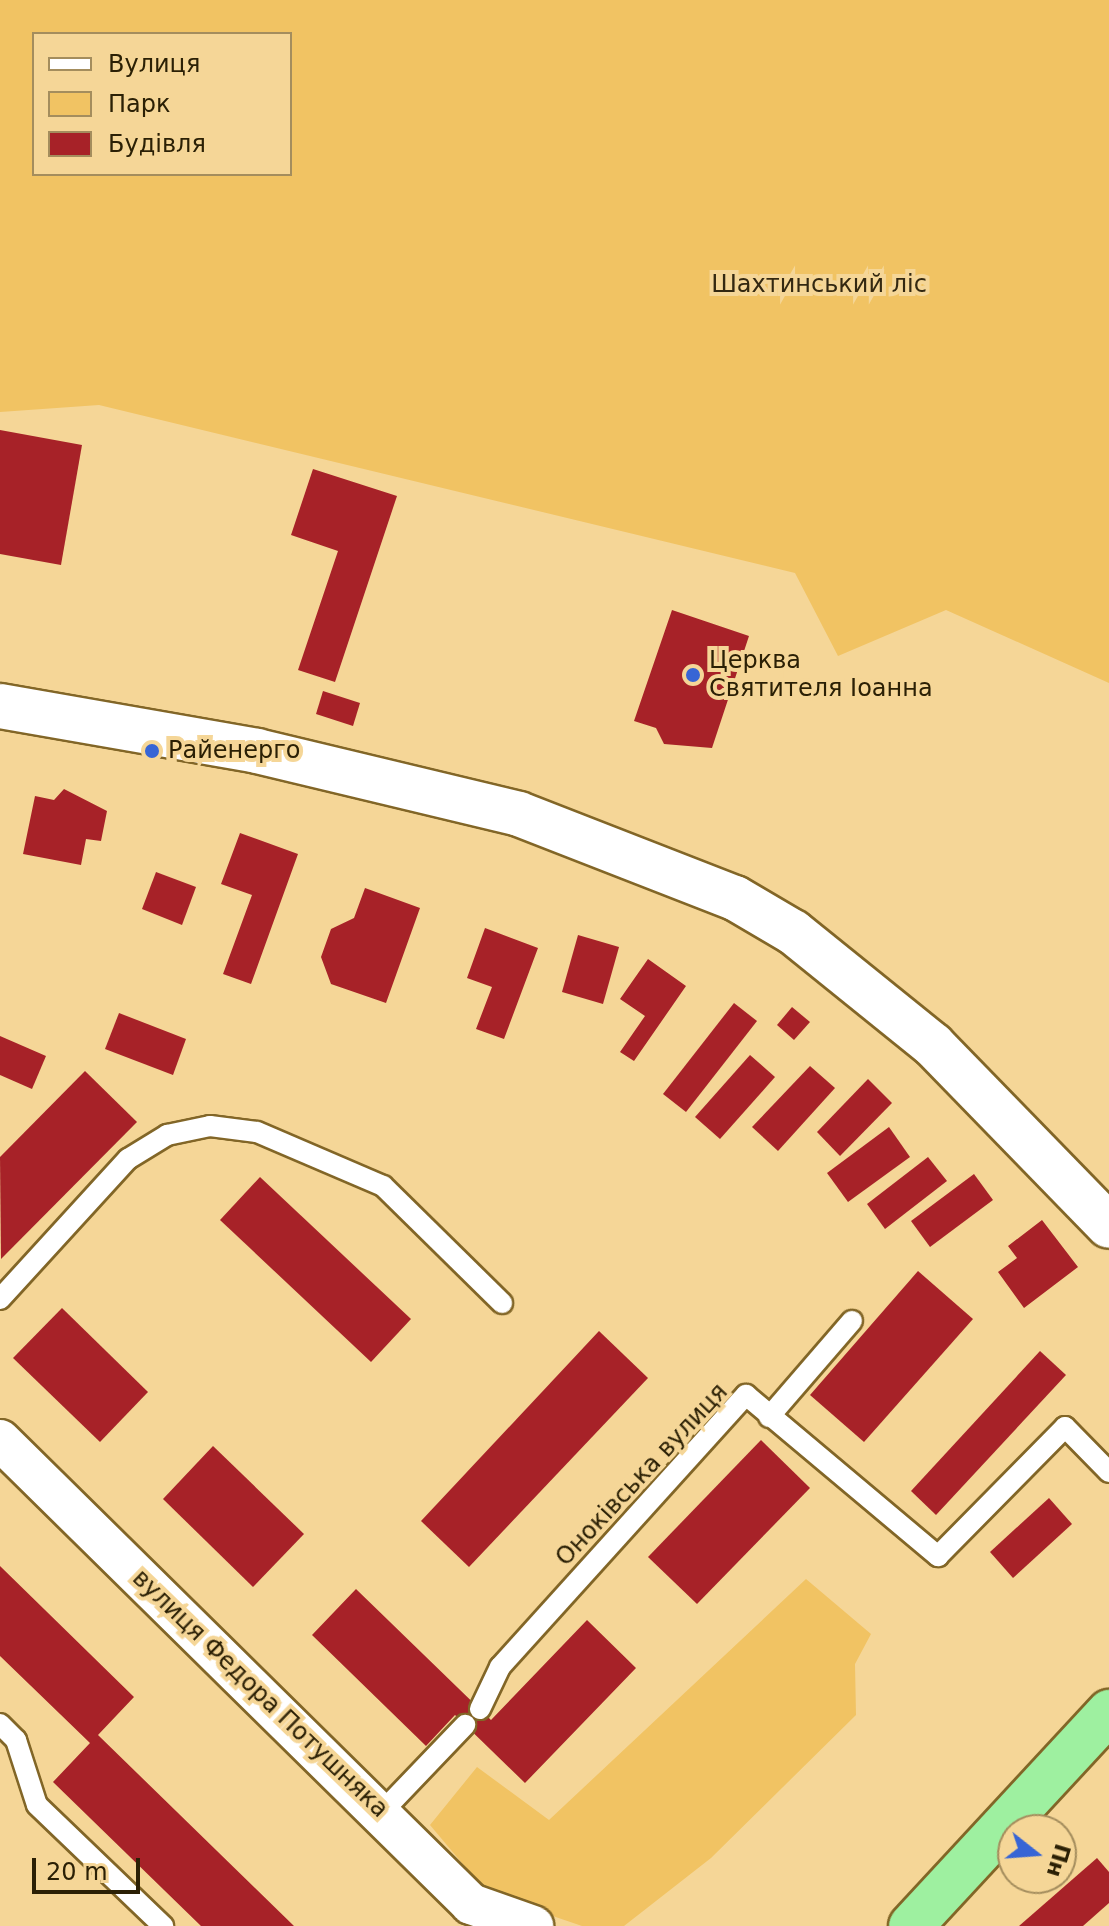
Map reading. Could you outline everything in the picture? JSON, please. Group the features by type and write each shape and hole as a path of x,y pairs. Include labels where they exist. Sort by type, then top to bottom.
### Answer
{"highway":[{"path":"911,1926 1109,1712"}],"street":[{"path":"0,706 257,751 505,810 735,898 793,932 933,1045 1109,1226"},
{"name":"вулиця Федора Потушняка","path":"0,1440 471,1904 533,1926"}],"lane":[{"path":"0,1299 128,1159 167,1135 210,1126 257,1132 383,1186 502,1303"},
{"path":"769,1417 852,1321"},
{"name":"Оноківська вулиця","path":"480,1709 500,1667 746,1395 938,1556 1065,1427 1109,1472"},
{"path":"0,1724 16,1740 37,1805 163,1926"},
{"path":"381,1813 465,1725"}],"green space":[{"name":"Шахтинський ліс","path":"0,0 1109,0 1109,683 946,610 838,656 795,573 99,405 0,412"},
{"path":"806,1579 871,1634 855,1664 856,1715 711,1858 624,1926 582,1926 488,1894 430,1825 477,1767 549,1820"}],"building":[{"path":"0,430 82,445 61,565 0,554"},
{"path":"313,469 397,496 335,682 298,670 338,551 291,535"},
{"name":"Церква Святителя Іоанна","path":"672,610 749,636 712,748 664,744 656,728 634,721"},
{"path":"323,691 360,703 353,726 316,714"},
{"path":"64,789 107,811 101,841 86,839 81,865 23,854 35,796 54,800"},
{"path":"240,833 298,854 251,984 223,974 252,895 221,884"},
{"path":"156,872 196,887 182,925 142,909"},
{"path":"365,888 420,908 386,1003 331,984 321,957 331,929 354,918"},
{"path":"485,928 538,948 504,1039 476,1029 492,987 467,978"},
{"path":"578,935 619,947 603,1004 562,992"},
{"path":"648,959 686,986 634,1061 620,1052 645,1016 620,999"},
{"path":"734,1003 757,1021 686,1112 663,1094"},
{"path":"792,1007 810,1022 794,1040 777,1025"},
{"path":"119,1013 186,1039 173,1075 105,1049"},
{"path":"0,1036 46,1056 32,1089 0,1075"},
{"path":"750,1055 775,1077 720,1139 695,1117"},
{"path":"810,1066 835,1088 778,1151 752,1127"},
{"path":"85,1071 137,1122 1,1259 0,1157"},
{"path":"868,1079 892,1103 840,1156 817,1132"},
{"path":"889,1127 910,1157 848,1202 827,1173"},
{"path":"928,1157 947,1181 885,1229 867,1204"},
{"path":"974,1174 993,1200 930,1247 911,1221"},
{"path":"260,1177 411,1319 371,1362 220,1220"},
{"path":"1042,1220 1078,1267 1024,1308 998,1272 1017,1258 1008,1246"},
{"path":"918,1271 973,1319 864,1442 810,1395"},
{"path":"62,1308 148,1392 100,1442 13,1358"},
{"path":"599,1331 648,1378 469,1567 421,1521"},
{"path":"1040,1351 1066,1375 936,1515 911,1491"},
{"path":"761,1440 810,1488 697,1604 648,1557"},
{"path":"213,1446 304,1534 253,1587 163,1499"},
{"path":"1049,1498 1072,1524 1013,1578 990,1552"},
{"path":"0,1566 134,1697 98,1735 294,1926 201,1926 53,1782 90,1743 0,1656"},
{"path":"356,1589 491,1720 587,1620 636,1668 525,1783 455,1715 426,1746 312,1635"},
{"path":"1097,1858 1109,1872 1109,1903 1083,1926 1019,1926 1056,1894 1077,1894 1077,1875"}],"place":[{"name":"Церква Святителя Іоанна","path":"693,675"},
{"name":"Райенерго","path":"152,751"}]}
